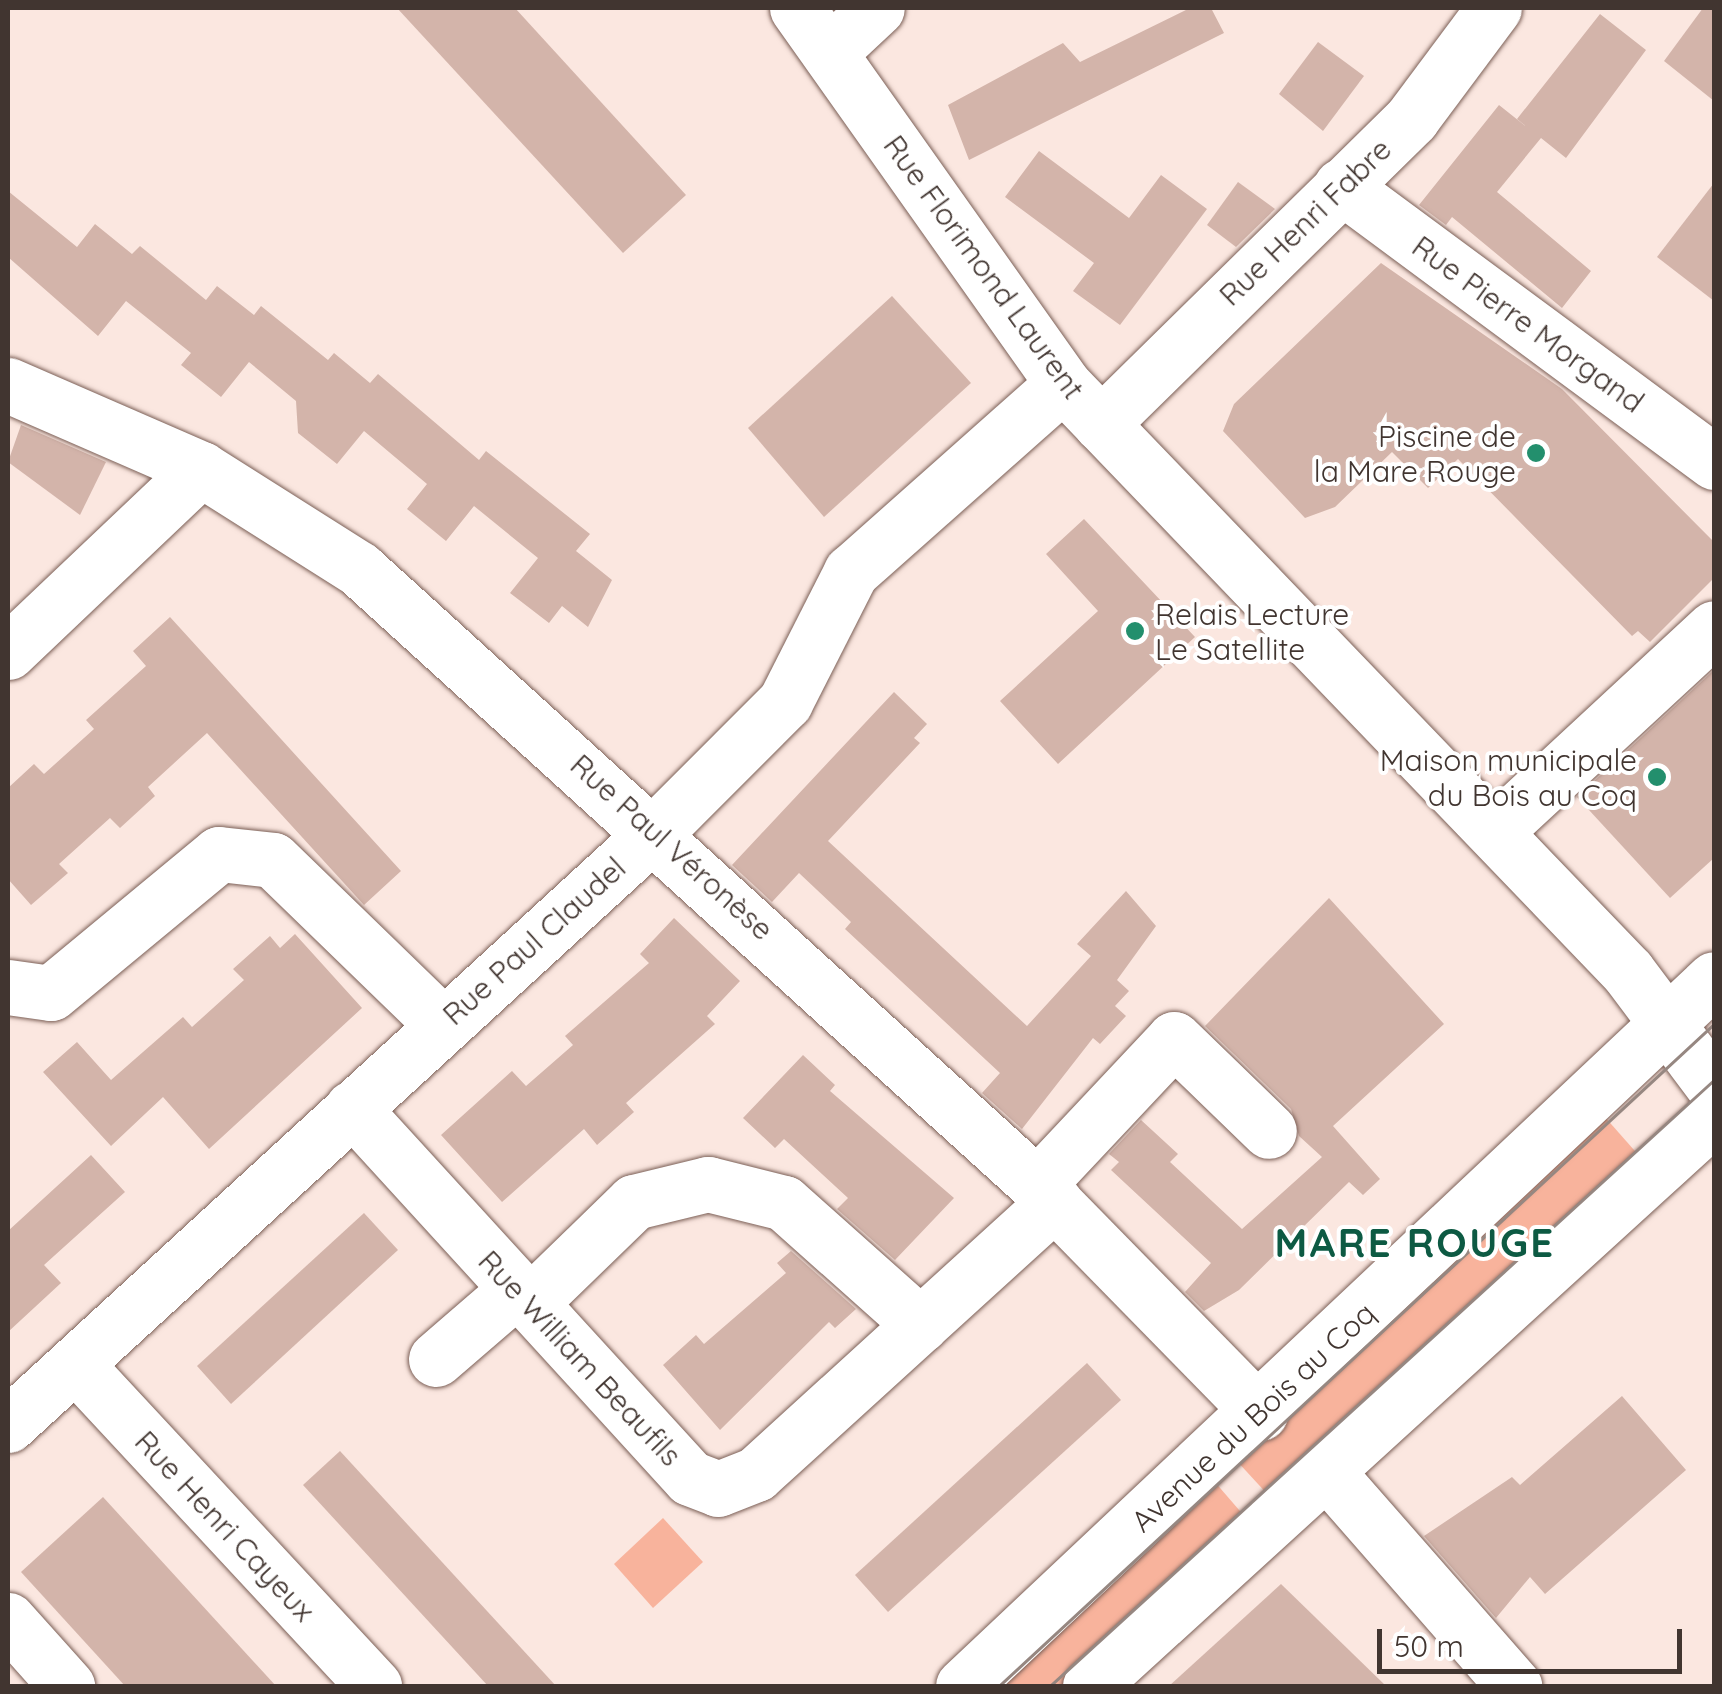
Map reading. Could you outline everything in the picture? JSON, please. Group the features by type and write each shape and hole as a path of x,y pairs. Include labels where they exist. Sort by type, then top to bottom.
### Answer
{"street":[{"name":"Rue Florimond Laurent","path":"797,8 1063,384 1496,830 1666,1022 1714,1088"},
{"path":"830,52 877,8"},
{"name":"Rue Henri Fabre","path":"1101,424 1412,118 1494,8"},
{"name":"Rue Pierre Morgand","path":"1341,186 1714,462"},
{"name":"Rue Paul Claudel","path":"8,1424 656,830 785,702 851,572 1063,384"},
{"name":"Rue Paul Véronèse","path":"8,385 201,469 359,569 656,830 1046,1193 1260,1413"},
{"path":"8,652 201,469"},
{"path":"1496,830 1714,628"},
{"path":"8,987 51,992 219,854 273,860 443,1025"},
{"name":"Avenue du Bois au Coq","path":"963,1686 1260,1413 1714,979"},
{"name":"Rue William Beaufils","path":"352,1108 690,1478 718,1489 756,1474 921,1324 1046,1193 1174,1038 1268,1131"},
{"path":"1090,1686 1714,1117"},
{"path":"436,1359 523,1296 634,1202 708,1184 784,1203 921,1324"},
{"name":"Rue Henri Cayeux","path":"76,1364 374,1686"},
{"path":"1326,1471 1514,1686"},
{"path":"8,1620 67,1686"}],"shaded area":[{"path":"1604,1116 1642,1159 1270,1497 1235,1459"},
{"path":"1214,1481 1246,1518 1064,1686 989,1686"},
{"path":"663,1518 703,1562 653,1608 614,1564"}],"building":[{"path":"397,8 515,8 686,195 623,253"},
{"path":"1190,8 1211,8 1224,33 969,160 948,105 1063,43 1080,62"},
{"path":"1703,8 1714,8 1714,101 1664,61"},
{"path":"1600,14 1646,50 1566,158 1541,138 1497,192 1591,271 1562,308 1452,217 1446,225 1419,205 1499,105 1538,136 1517,119"},
{"path":"1318,42 1364,76 1323,131 1279,94"},
{"path":"1039,151 1129,218 1161,175 1207,209 1120,325 1073,291 1094,263 1005,197"},
{"path":"1238,182 1275,209 1236,247 1207,225"},
{"path":"1714,183 1714,301 1657,257"},
{"path":"8,191 77,247 95,224 132,254 140,246 206,300 217,286 254,315 261,306 328,360 334,353 370,383 378,374 479,460 486,451 590,534 576,551 612,580 588,627 562,606 549,623 510,593 538,558 474,506 446,541 407,509 427,484 364,431 337,464 298,433 296,401 249,362 221,397 181,365 191,353 126,301 98,336 8,257"},
{"name":"Piscine de la Mare Rouge","path":"1381,263 1562,389 1714,542 1714,578 1650,642 1638,631 1632,636 1458,459 1428,488 1392,452 1335,507 1305,518 1223,431 1234,404"},
{"path":"892,296 971,383 824,517 748,428"},
{"path":"21,425 106,462 80,515 8,462"},
{"path":"1084,519 1195,637 1058,764 1000,701 1098,611 1046,554"},
{"path":"170,617 401,871 364,905 207,733 148,787 155,796 120,828 110,818 59,864 68,873 31,905 8,879 8,788 34,764 44,774 94,729 86,720 146,666 133,651"},
{"name":"Maison municipale du Bois au Coq","path":"1714,670 1714,858 1670,898 1577,797"},
{"path":"894,692 927,724 914,738 920,743 828,841 1027,1026 1091,956 1077,944 1126,891 1156,926 1117,980 1129,991 1115,1006 1126,1016 1100,1044 1093,1038 1022,1129 982,1093 1000,1073 845,929 851,922 799,873 772,902 732,865"},
{"path":"1329,898 1444,1024 1333,1126 1380,1179 1363,1195 1349,1182 1239,1290 1204,1311 1185,1292 1211,1263 1111,1170 1119,1162 1109,1154 1141,1120 1178,1154 1170,1162 1242,1229 1322,1157 1299,1136 1291,1109 1205,1026"},
{"path":"674,918 740,981 707,1016 715,1024 626,1103 634,1112 597,1145 584,1129 502,1202 441,1135 512,1071 526,1086 573,1045 565,1036 649,963 640,954"},
{"path":"295,934 362,1008 209,1149 163,1097 111,1146 43,1072 77,1042 111,1080 183,1017 192,1027 244,980 233,969 270,936 280,948"},
{"path":"803,1055 835,1085 830,1091 954,1198 895,1260 837,1209 848,1198 784,1139 775,1148 743,1118"},
{"path":"91,1155 125,1192 44,1265 61,1283 8,1332 8,1231"},
{"path":"364,1213 398,1250 231,1404 197,1366"},
{"path":"791,1251 856,1309 835,1328 829,1322 720,1430 663,1365 696,1335 704,1344 786,1273 777,1263"},
{"path":"1087,1363 1121,1400 888,1612 855,1575"},
{"path":"1622,1396 1686,1470 1545,1594 1530,1577 1496,1618 1424,1536 1512,1477 1520,1485"},
{"path":"340,1451 556,1686 488,1686 303,1485"},
{"path":"103,1497 276,1686 125,1686 21,1572"},
{"path":"1281,1584 1386,1686 1169,1686"}],"tram line":[{"path":"999,1686 1714,1024"},
{"path":"1050,1686 1714,1080"}],"place":[{"name":"Piscine de la Mare Rouge","path":"1536,453"},
{"name":"Relais Lecture Le Satellite","path":"1135,631"},
{"name":"Maison municipale du Bois au Coq","path":"1657,777"}],"district":[{"name":"MARE ROUGE","path":"1415,1242"}]}
